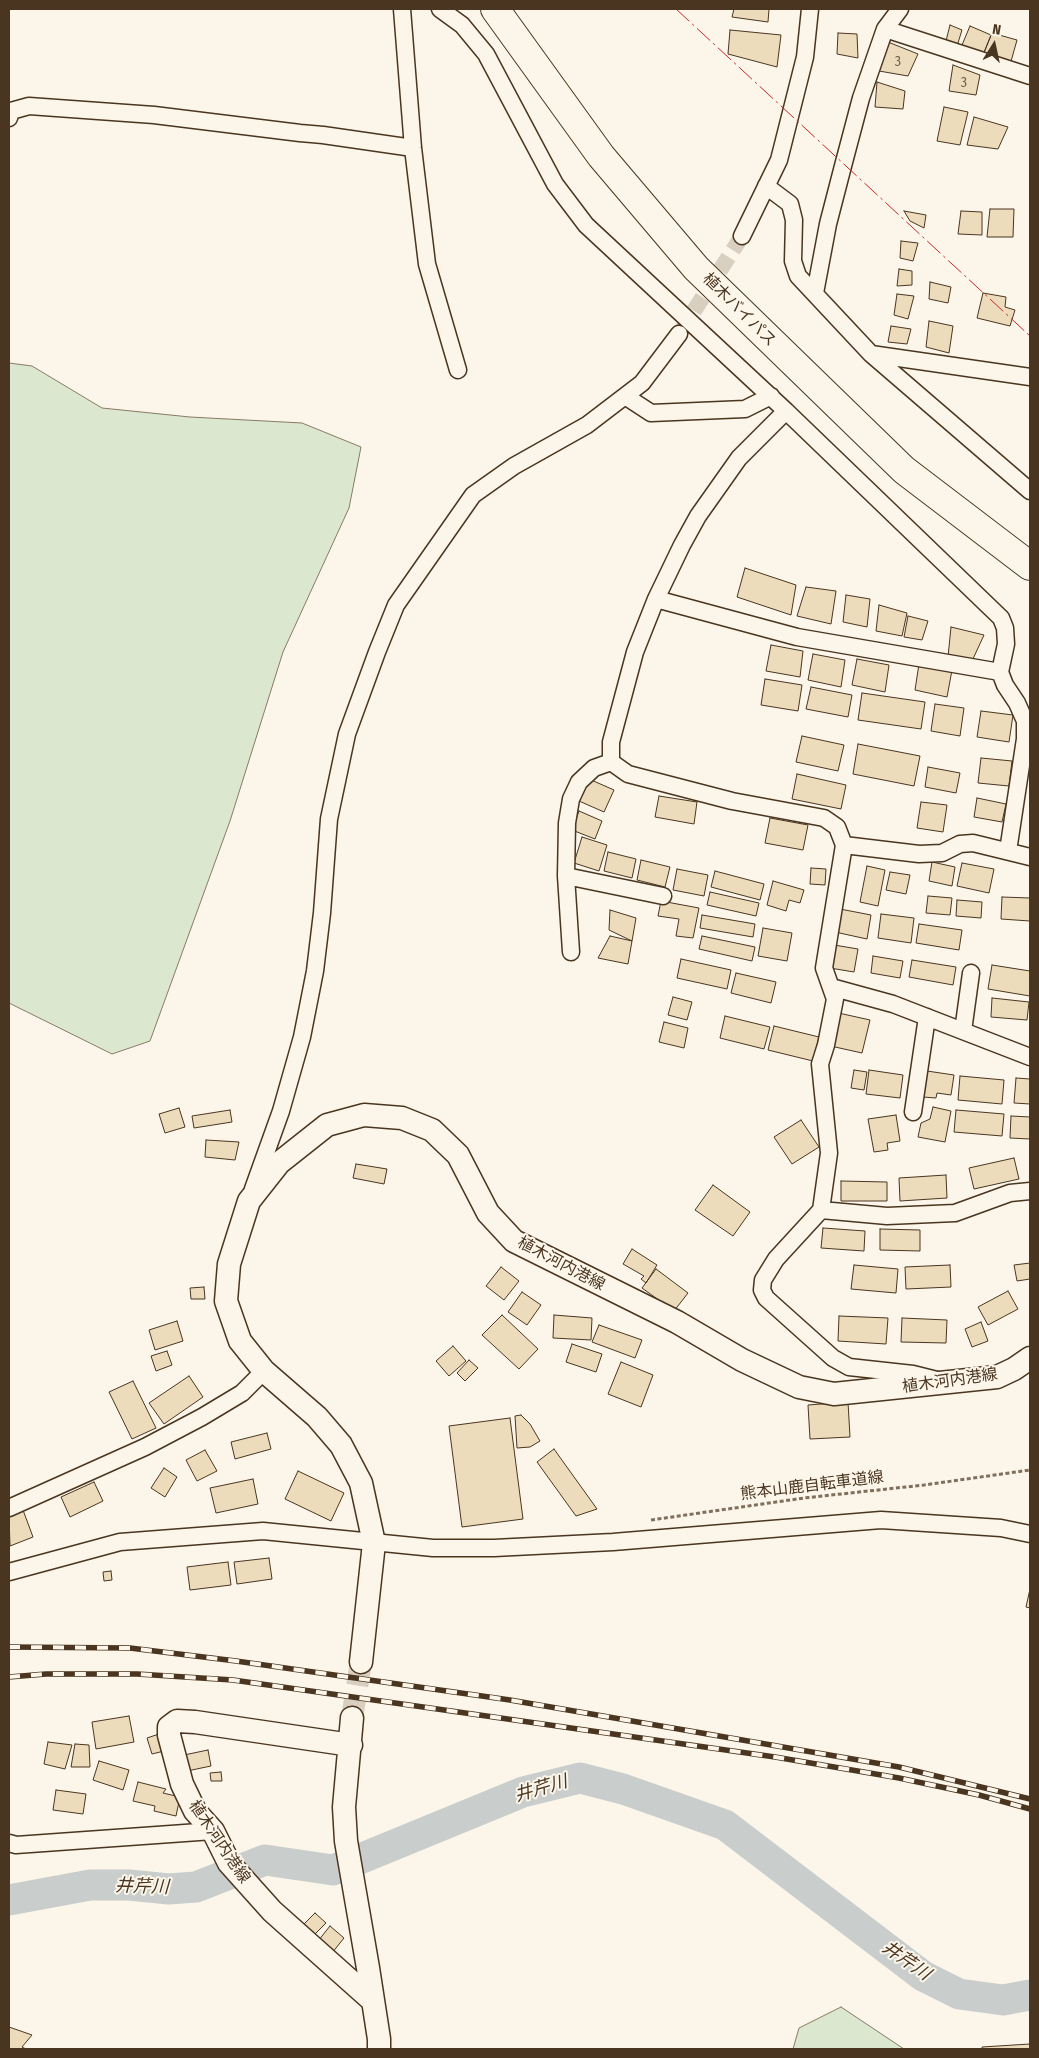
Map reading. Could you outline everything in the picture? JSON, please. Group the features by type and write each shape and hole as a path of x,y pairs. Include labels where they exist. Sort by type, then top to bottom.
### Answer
{"highway":[{"name":"植木バイパス","path":"496,9 601,156 696,268 904,470 1030,566"}],"main road":[{"name":"植木河内港線","path":"361,1662 374,1543 361,1483 341,1445 317,1417 264,1371 240,1341 226,1301 229,1264 249,1201 279,1163 327,1125 364,1115 402,1118 432,1130 458,1155 488,1213 514,1241 677,1322 742,1360 799,1387 834,1394 997,1377 1030,1358"},
{"path":"352,1718 344,1807 346,1841 373,2001 379,2049"},
{"name":"植木河内港線","path":"351,1745 252,1729 177,1721 169,1727 169,1735 182,1784 195,1811 213,1831 229,1862 272,1911 373,2001"}],"street":[{"path":"402,9 412,148 426,264 458,370"},
{"path":"440,9 462,25 486,54 555,184 586,225 786,410 1001,618 1005,628 1006,644 1000,672 1024,721 1025,739 1008,851"},
{"path":"742,236 779,160 803,67 810,9"},
{"path":"815,293 828,224 861,98 886,29 900,9"},
{"path":"886,29 1030,76"},
{"path":"9,118 11,112 29,106 154,115 300,133 323,134 412,148"},
{"path":"766,186 790,204 794,220 793,261 798,276 871,354 1030,491"},
{"path":"249,1201 281,1111 302,1037 315,970 322,912 329,819 347,734 396,605 473,496 514,466 587,425 642,383 679,334"},
{"path":"871,354 1030,377"},
{"path":"625,396 651,413 745,409 771,396"},
{"path":"611,762 611,742 635,652 656,599 682,546 715,490 739,458 786,410"},
{"path":"656,599 797,637 1000,672"},
{"path":"611,762 628,774 683,790 824,818 837,827 844,845 824,968 835,999 826,1045 820,1064 829,1153 821,1210 776,1258 763,1280 762,1290 766,1298 833,1358 849,1367 913,1374 946,1383"},
{"path":"571,952 566,876 567,823 571,799 579,782 594,768 611,762"},
{"path":"844,845 919,854 942,853 960,844 973,843 1030,857"},
{"path":"566,876 663,896"},
{"path":"963,1031 971,973"},
{"path":"831,987 893,1004 1030,1057"},
{"path":"913,1112 927,1017"},
{"path":"821,1210 887,1216 955,1213 1010,1193 1030,1191"},
{"path":"9,1508 145,1447 202,1417 242,1393 264,1371"},
{"path":"9,1572 120,1542 263,1532 433,1548 494,1548 613,1542 881,1520 1001,1528 1030,1534"},
{"path":"9,1843 16,1845 213,1831"}],"path":[{"name":"熊本山鹿自転車道線","path":"648,1521 794,1500 924,1486 1030,1470"}],"green space":[{"path":"9,363 32,366 102,408 190,417 302,423 361,447 349,508 283,652 230,821 150,1041 112,1054 9,1003"},
{"path":"841,2007 904,2049 793,2049 799,2028"}],"building":[{"path":"734,9 769,9 768,22 732,17"},
{"path":"950,25 962,30 957,46 946,41"},
{"path":"970,26 991,35 983,55 962,45"},
{"path":"730,30 781,35 777,67 728,54"},
{"path":"838,33 857,34 858,58 837,54"},
{"path":"992,33 1017,40 1010,65 983,55"},
{"path":"888,42 918,54 908,76 879,71"},
{"path":"953,65 980,75 976,95 949,91"},
{"path":"877,82 905,91 903,109 875,107"},
{"path":"944,107 968,112 960,145 937,141"},
{"path":"974,117 1008,127 998,149 967,145"},
{"path":"990,209 1014,209 1013,237 987,237"},
{"path":"904,211 926,215 924,228 910,221"},
{"path":"961,211 982,212 982,235 958,234"},
{"path":"901,241 918,243 913,261 900,258"},
{"path":"899,269 912,271 912,285 897,286"},
{"path":"930,282 951,287 948,303 929,299"},
{"path":"983,293 1006,297 1005,307 1015,310 1010,326 977,318"},
{"path":"897,294 914,296 908,319 894,315"},
{"path":"929,321 953,326 949,353 926,347"},
{"path":"891,326 911,329 907,344 888,342"},
{"path":"745,568 796,585 791,615 737,597"},
{"path":"806,587 836,591 831,624 797,616"},
{"path":"846,595 870,599 867,627 843,622"},
{"path":"879,605 907,613 902,636 876,631"},
{"path":"908,616 928,621 922,640 904,637"},
{"path":"951,627 984,635 972,661 948,657"},
{"path":"771,645 803,651 800,677 766,671"},
{"path":"813,654 845,660 841,687 808,680"},
{"path":"857,659 889,665 885,692 852,685"},
{"path":"919,664 952,670 947,697 915,690"},
{"path":"765,679 802,685 798,711 761,705"},
{"path":"811,687 852,695 848,717 806,709"},
{"path":"862,693 925,702 921,729 858,720"},
{"path":"935,704 964,708 960,736 931,731"},
{"path":"981,711 1013,715 1009,742 977,737"},
{"path":"802,736 844,745 838,771 796,762"},
{"path":"858,744 920,756 914,786 853,774"},
{"path":"981,758 1012,761 1009,786 978,783"},
{"path":"928,767 960,773 956,793 925,787"},
{"path":"797,774 846,785 841,809 792,799"},
{"path":"589,779 614,790 604,812 579,801"},
{"path":"659,796 697,802 694,824 655,817"},
{"path":"977,798 1006,804 1002,822 974,817"},
{"path":"921,802 947,805 943,832 917,828"},
{"path":"579,811 602,821 595,839 572,830"},
{"path":"770,818 808,825 803,850 765,843"},
{"path":"582,837 607,845 599,871 574,863"},
{"path":"608,852 636,859 632,878 604,871"},
{"path":"641,860 670,867 665,887 637,880"},
{"path":"932,862 955,867 952,886 929,881"},
{"path":"962,863 994,869 989,893 957,886"},
{"path":"867,866 885,870 878,906 860,902"},
{"path":"811,868 826,869 825,885 810,884"},
{"path":"677,869 708,875 704,896 673,890"},
{"path":"715,871 764,884 760,900 711,887"},
{"path":"890,872 910,875 906,894 886,890"},
{"path":"773,881 804,890 800,903 789,900 786,911 767,905"},
{"path":"710,892 759,903 756,916 707,905"},
{"path":"928,896 952,898 950,915 926,913"},
{"path":"1002,897 1030,898 1030,921 1001,919"},
{"path":"957,900 982,902 981,918 956,916"},
{"path":"661,901 699,908 693,938 676,936 679,919 658,916"},
{"path":"840,909 871,915 867,939 835,932"},
{"path":"610,910 636,918 632,941 609,930"},
{"path":"881,914 914,918 911,943 878,938"},
{"path":"702,915 755,924 753,937 700,928"},
{"path":"919,924 962,930 959,950 916,943"},
{"path":"763,928 792,933 787,961 758,956"},
{"path":"610,936 632,941 628,964 598,958"},
{"path":"702,936 755,947 752,961 699,949"},
{"path":"834,945 858,949 854,972 830,968"},
{"path":"873,956 903,961 900,978 871,973"},
{"path":"681,959 731,970 727,989 677,978"},
{"path":"912,960 956,967 953,985 909,977"},
{"path":"992,965 1030,971 1030,996 988,989"},
{"path":"736,973 776,982 771,1003 731,993"},
{"path":"673,997 692,1002 687,1020 668,1015"},
{"path":"992,998 1029,1002 1027,1020 991,1017"},
{"path":"834,1012 870,1020 862,1053 826,1045"},
{"path":"725,1016 770,1027 764,1049 720,1038"},
{"path":"664,1022 688,1028 684,1048 659,1042"},
{"path":"774,1026 819,1037 813,1061 768,1050"},
{"path":"854,1070 867,1072 864,1090 851,1088"},
{"path":"869,1070 903,1075 900,1098 866,1094"},
{"path":"927,1071 954,1075 951,1095 937,1093 936,1098 923,1097"},
{"path":"960,1076 1004,1080 1002,1104 958,1100"},
{"path":"1016,1078 1030,1079 1030,1104 1014,1103"},
{"path":"933,1107 951,1111 945,1142 918,1137 921,1123 930,1119"},
{"path":"179,1108 185,1127 165,1133 159,1114"},
{"path":"230,1110 232,1122 194,1128 192,1116"},
{"path":"956,1110 1004,1114 1002,1136 954,1132"},
{"path":"896,1115 900,1141 887,1143 888,1150 874,1152 868,1119"},
{"path":"1011,1116 1030,1117 1030,1139 1010,1138"},
{"path":"801,1120 819,1147 792,1164 774,1137"},
{"path":"206,1140 239,1142 235,1160 205,1157"},
{"path":"1014,1158 1019,1179 974,1189 969,1168"},
{"path":"356,1164 387,1169 384,1184 353,1178"},
{"path":"946,1175 947,1198 900,1201 899,1178"},
{"path":"841,1181 887,1182 887,1201 841,1201"},
{"path":"713,1185 750,1212 733,1236 695,1210"},
{"path":"823,1228 865,1231 864,1251 821,1248"},
{"path":"880,1229 920,1230 920,1251 880,1250"},
{"path":"632,1249 657,1265 646,1283 641,1279 644,1276 623,1264"},
{"path":"1030,1263 1030,1279 1017,1281 1014,1265"},
{"path":"854,1265 898,1269 896,1293 851,1289"},
{"path":"950,1265 951,1287 906,1289 905,1267"},
{"path":"501,1267 519,1281 504,1300 486,1286"},
{"path":"656,1269 688,1293 674,1311 642,1288"},
{"path":"204,1287 205,1299 191,1299 190,1288"},
{"path":"1008,1291 1018,1309 988,1325 978,1307"},
{"path":"522,1292 541,1305 527,1325 508,1312"},
{"path":"502,1315 538,1349 519,1369 482,1335"},
{"path":"554,1315 592,1318 591,1340 553,1338"},
{"path":"839,1316 888,1318 886,1344 838,1341"},
{"path":"902,1318 947,1320 946,1343 901,1342"},
{"path":"177,1321 183,1341 155,1350 149,1330"},
{"path":"981,1322 988,1341 972,1347 965,1329"},
{"path":"599,1325 642,1340 635,1358 592,1342"},
{"path":"572,1344 602,1354 596,1372 566,1362"},
{"path":"453,1346 466,1361 449,1376 436,1361"},
{"path":"167,1351 172,1365 156,1371 151,1356"},
{"path":"469,1360 478,1368 465,1381 457,1373"},
{"path":"621,1362 653,1375 641,1407 608,1394"},
{"path":"189,1376 203,1397 164,1424 149,1403"},
{"path":"133,1381 156,1428 132,1439 109,1392"},
{"path":"848,1402 850,1437 810,1439 808,1405"},
{"path":"521,1415 530,1424 540,1441 530,1447 517,1448 515,1416"},
{"path":"510,1418 523,1519 462,1527 449,1426"},
{"path":"267,1433 271,1449 235,1459 231,1442"},
{"path":"554,1449 597,1509 576,1516 537,1462"},
{"path":"205,1450 217,1471 197,1481 186,1460"},
{"path":"164,1468 177,1477 165,1497 151,1488"},
{"path":"298,1471 344,1493 331,1521 285,1499"},
{"path":"253,1479 258,1504 216,1513 210,1488"},
{"path":"94,1482 103,1501 70,1517 61,1497"},
{"path":"23,1510 33,1537 10,1546 9,1516"},
{"path":"269,1558 272,1579 237,1584 234,1562"},
{"path":"228,1562 231,1585 190,1590 187,1567"},
{"path":"111,1571 112,1580 104,1581 103,1572"},
{"path":"1030,1589 1030,1608 1026,1607"},
{"path":"129,1716 134,1742 96,1749 92,1722"},
{"path":"159,1734 164,1751 152,1754 147,1738"},
{"path":"48,1742 72,1745 65,1769 44,1764"},
{"path":"75,1744 89,1745 90,1767 71,1767"},
{"path":"208,1750 211,1766 187,1771 184,1755"},
{"path":"99,1761 129,1770 123,1790 93,1780"},
{"path":"221,1772 222,1781 211,1781 210,1773"},
{"path":"138,1782 166,1789 163,1793 180,1797 176,1816 154,1811 155,1806 133,1801"},
{"path":"56,1790 86,1794 83,1814 53,1810"},
{"path":"315,1913 326,1923 312,1937 301,1927"},
{"path":"330,1926 344,1938 332,1953 318,1941"},
{"path":"9,2027 32,2035 22,2047 26,2049 9,2049"},
{"path":"1030,2044 1030,2049 982,2049 982,2047"}],"waterway":[{"name":"井芹川","path":"9,1900 90,1885 129,1885 169,1889 196,1887 265,1860 333,1870 523,1792 580,1778 623,1789 725,1825 923,1976 959,1994 1003,2000 1030,1995"}],"tunnel":[{"path":"681,331 742,236"},
{"path":"352,1718 361,1662"}],"railway":[{"path":"9,1647 130,1648 510,1700 899,1767 1030,1799"},
{"path":"9,1677 46,1674 137,1674 233,1680 775,1757 899,1778 979,1795 1030,1809"}],"power":[{"path":"676,9 1030,336"}]}
